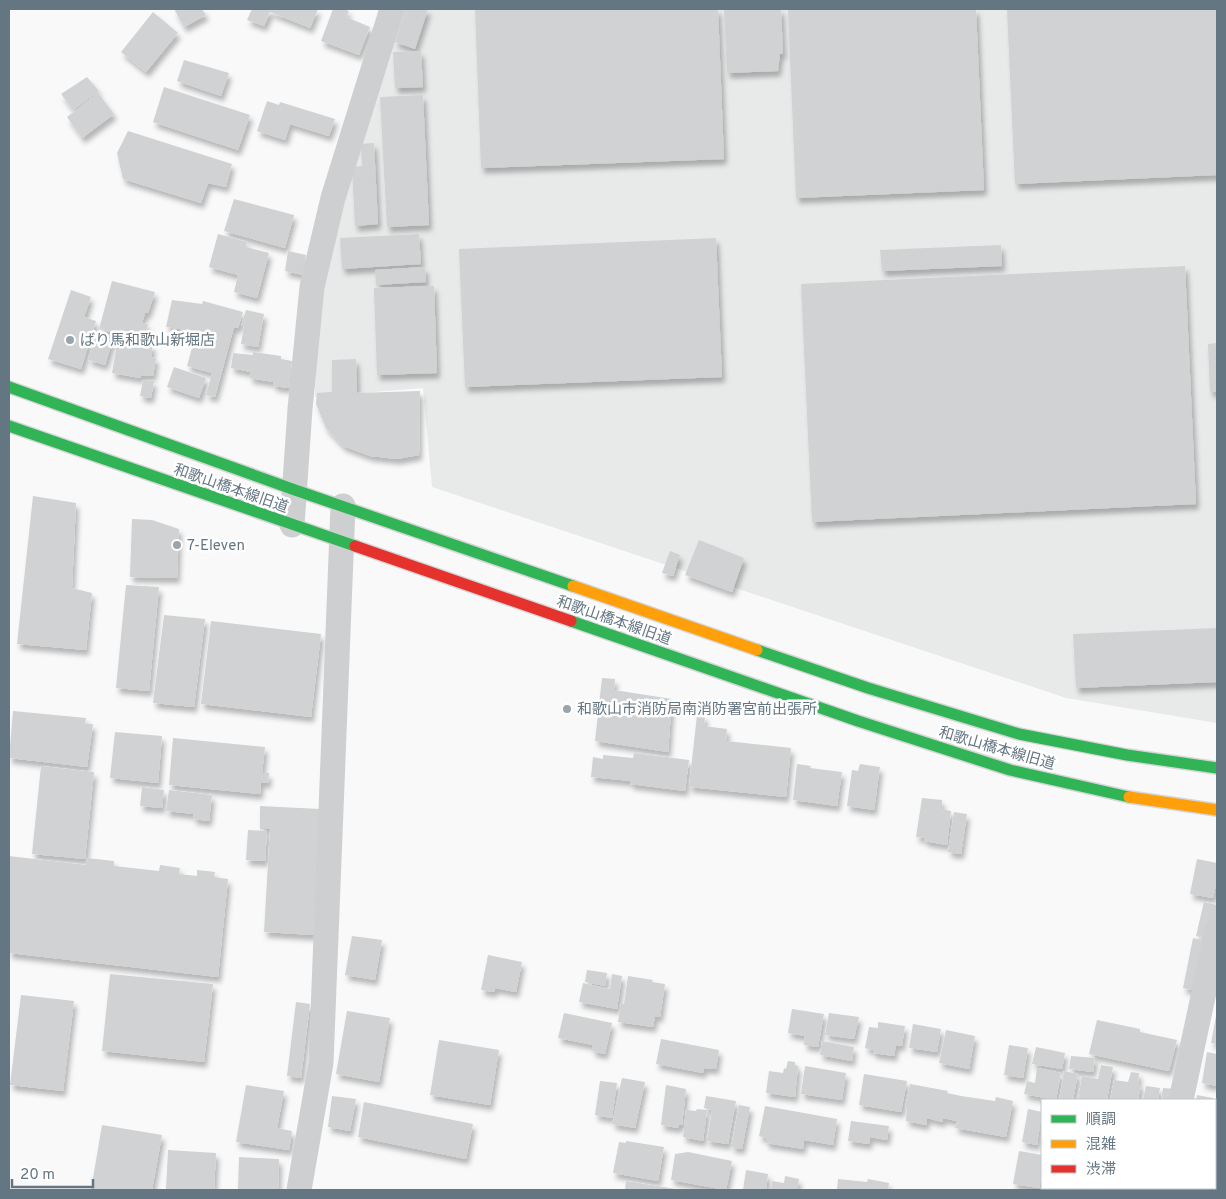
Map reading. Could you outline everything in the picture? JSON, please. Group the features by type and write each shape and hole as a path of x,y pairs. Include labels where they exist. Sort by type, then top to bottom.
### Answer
{"street":[{"path":"292,525 300,409 312,287 333,198 392,9"},
{"name":"和歌山橋本線旧道","path":"9,387 294,490 868,688 1019,734 1127,755 1217,768"},
{"name":"和歌山橋本線旧道","path":"9,426 849,717 1010,770 1114,795 1217,810"},
{"path":"299,1190 320,1063 343,506"},
{"path":"1181,1099 1217,930"}],"shaded area":[{"path":"405,9 1217,9 1217,723 1066,698 432,487 423,388 315,397 316,317 329,243 348,190"}],"building":[{"path":"174,9 202,9 206,15 184,27"},
{"path":"252,9 318,9 310,28 270,12 264,26 247,20"},
{"path":"333,9 349,11 346,17 370,27 359,55 321,41"},
{"path":"405,9 428,9 415,49 395,42"},
{"path":"475,9 718,9 724,159 481,168"},
{"path":"724,9 781,9 783,54 780,54 778,71 727,73"},
{"path":"788,9 976,9 984,190 796,198"},
{"path":"1007,9 1216,9 1217,175 1015,184"},
{"path":"153,12 178,33 146,72 121,52"},
{"path":"421,51 423,87 395,88 393,52"},
{"path":"184,60 229,73 221,96 177,81"},
{"path":"87,77 99,91 73,110 61,94"},
{"path":"164,87 250,115 238,150 153,122"},
{"path":"98,93 114,114 82,138 67,117"},
{"path":"423,95 429,225 387,227 380,97"},
{"path":"267,101 279,105 280,102 335,119 329,136 290,124 285,140 257,131"},
{"path":"128,131 232,164 226,187 208,183 201,203 123,179 117,153"},
{"path":"374,143 378,224 355,226 352,167 362,166 361,144"},
{"path":"234,199 294,215 285,248 224,231"},
{"path":"218,234 247,242 246,247 269,253 257,298 234,292 238,275 209,267"},
{"path":"419,234 421,264 342,269 340,238"},
{"path":"716,238 722,377 465,387 459,249"},
{"path":"1001,245 1002,266 882,271 880,250"},
{"path":"288,251 306,255 303,275 285,271"},
{"path":"1185,266 1196,504 812,522 801,284"},
{"path":"425,267 426,282 376,285 375,270"},
{"path":"112,281 155,292 148,313 145,313 142,323 148,324 143,341 99,329"},
{"path":"434,286 437,373 377,375 374,288"},
{"path":"71,290 91,297 84,317 96,321 81,369 48,359"},
{"path":"172,300 202,304 203,301 243,312 238,328 234,327 215,397 206,395 212,373 187,366 195,337 185,334 186,330 166,327"},
{"path":"246,310 264,314 258,347 241,344 244,326 241,326"},
{"path":"97,331 114,336 105,365 88,360"},
{"path":"118,339 153,345 151,357 156,358 153,376 141,375 140,378 112,373"},
{"path":"1217,343 1217,392 1210,392 1208,344"},
{"path":"253,352 281,356 281,359 292,361 289,388 273,386 274,382 249,378 251,372 231,368 233,353 253,355"},
{"path":"356,359 357,393 420,391 419,455 397,459 370,456 343,446 326,428 316,404 317,393 332,392 332,360"},
{"path":"174,367 206,378 199,398 167,387"},
{"path":"143,380 154,381 151,398 140,396"},
{"path":"33,496 76,503 72,588 92,593 86,650 17,644"},
{"path":"132,519 152,520 179,529 177,578 130,577"},
{"path":"699,540 744,558 732,592 685,575"},
{"path":"670,551 680,555 673,576 662,573"},
{"path":"126,585 159,587 149,691 116,688"},
{"path":"164,615 205,619 194,707 153,703"},
{"path":"211,621 321,634 311,717 201,704"},
{"path":"1217,628 1217,682 1076,688 1073,634"},
{"path":"602,678 615,679 614,690 672,699 668,752 595,741"},
{"path":"13,711 86,718 85,724 93,724 87,767 9,758"},
{"path":"697,715 705,716 704,726 727,729 726,741 791,748 786,797 689,787"},
{"path":"115,732 162,736 158,783 110,778"},
{"path":"173,738 265,747 262,773 269,773 268,783 261,782 260,794 169,785"},
{"path":"634,753 689,760 685,791 630,784 633,764 630,781 591,777 593,757 603,759 603,755 633,758"},
{"path":"797,764 811,766 810,768 842,772 837,806 793,800"},
{"path":"860,764 880,767 874,810 847,806 852,770 858,771"},
{"path":"41,766 94,772 85,859 32,854"},
{"path":"142,787 164,790 162,808 140,806"},
{"path":"169,790 212,795 209,821 193,819 194,814 166,811"},
{"path":"922,798 942,800 942,809 951,811 947,845 924,841 925,838 916,837"},
{"path":"260,806 320,809 313,935 264,932 270,829 260,829"},
{"path":"954,812 967,814 961,854 948,852"},
{"path":"248,830 267,831 265,861 246,860"},
{"path":"9,856 86,865 87,858 114,861 114,866 159,871 160,865 180,868 179,874 197,876 197,870 215,872 214,877 228,879 218,977 9,953"},
{"path":"1197,859 1217,863 1217,880 1213,898 1190,894"},
{"path":"1204,902 1217,905 1217,920 1212,940 1196,936"},
{"path":"352,936 382,940 375,980 345,975"},
{"path":"1193,938 1212,942 1201,992 1183,988"},
{"path":"488,955 522,962 516,992 495,988 494,992 481,990"},
{"path":"587,970 607,973 605,986 585,982"},
{"path":"110,974 213,984 204,1062 102,1051"},
{"path":"612,974 622,976 617,1009 579,1002 583,983 610,989"},
{"path":"628,976 665,984 660,1017 655,1016 653,1027 618,1022 621,1003 624,1004"},
{"path":"21,995 74,1001 63,1091 10,1085"},
{"path":"296,1002 310,1004 301,1078 287,1076"},
{"path":"792,1009 824,1014 818,1047 804,1045 805,1036 788,1033"},
{"path":"347,1011 390,1018 379,1082 336,1074"},
{"path":"564,1013 612,1023 605,1054 592,1051 593,1045 558,1038"},
{"path":"829,1013 859,1017 854,1039 825,1035"},
{"path":"1217,1016 1217,1044 1211,1043"},
{"path":"1097,1020 1140,1029 1140,1032 1177,1040 1169,1071 1089,1054"},
{"path":"878,1022 905,1026 902,1046 896,1045 894,1056 873,1053 873,1050 865,1048 869,1027 878,1028"},
{"path":"913,1024 941,1029 937,1052 909,1048"},
{"path":"946,1030 975,1036 969,1069 939,1063"},
{"path":"661,1039 719,1050 716,1069 704,1068 703,1073 656,1064"},
{"path":"439,1040 499,1050 490,1105 430,1095"},
{"path":"822,1041 854,1047 852,1061 820,1055"},
{"path":"1009,1045 1028,1048 1023,1078 1004,1075"},
{"path":"1036,1047 1065,1053 1062,1069 1032,1064"},
{"path":"1207,1052 1217,1054 1217,1086 1202,1083"},
{"path":"1071,1056 1095,1058 1093,1072 1069,1069"},
{"path":"788,1061 795,1062 795,1065 798,1066 795,1097 766,1093 769,1071 783,1073"},
{"path":"1101,1065 1113,1067 1107,1099 1078,1099 1082,1076 1098,1079"},
{"path":"805,1066 846,1073 842,1100 801,1094"},
{"path":"1037,1068 1061,1073 1056,1099 1024,1094 1027,1081 1035,1083"},
{"path":"1064,1071 1078,1074 1073,1099 1059,1099"},
{"path":"1131,1072 1139,1073 1138,1085 1141,1085 1138,1099 1110,1099 1114,1080 1128,1082"},
{"path":"864,1074 907,1081 901,1112 859,1105"},
{"path":"622,1078 645,1082 635,1128 612,1124"},
{"path":"600,1081 617,1083 612,1118 595,1115"},
{"path":"910,1084 948,1091 947,1093 961,1096 995,1101 996,1097 1013,1101 1006,1137 955,1128 957,1121 943,1118 942,1122 927,1118 926,1125 906,1121 907,1109 905,1108"},
{"path":"246,1085 284,1091 277,1128 292,1131 289,1150 236,1142"},
{"path":"666,1085 686,1089 682,1125 679,1125 678,1128 661,1125"},
{"path":"1146,1086 1160,1088 1158,1099 1143,1099"},
{"path":"1163,1088 1175,1089 1173,1099 1161,1099"},
{"path":"1197,1095 1213,1098 1212,1099 1196,1099"},
{"path":"332,1096 356,1099 350,1131 328,1127"},
{"path":"706,1096 736,1101 728,1144 707,1141 712,1110 704,1108"},
{"path":"1217,1097 1217,1126 1216,1126"},
{"path":"364,1102 473,1124 466,1159 358,1137"},
{"path":"739,1105 750,1107 742,1149 731,1147"},
{"path":"765,1106 837,1119 833,1145 804,1140 803,1149 766,1143 766,1138 759,1136"},
{"path":"697,1109 707,1110 703,1141 683,1137 686,1110 696,1111"},
{"path":"1028,1109 1041,1112 1037,1145 1022,1142"},
{"path":"851,1121 889,1126 887,1140 870,1137 869,1144 848,1141"},
{"path":"102,1125 162,1135 152,1190 91,1190"},
{"path":"626,1141 664,1147 658,1181 613,1173 619,1142 626,1143"},
{"path":"168,1150 216,1153 214,1190 166,1190"},
{"path":"1019,1151 1041,1155 1039,1188 1013,1184"},
{"path":"688,1152 732,1161 726,1190 671,1180 675,1154"},
{"path":"239,1157 279,1159 278,1190 238,1190"},
{"path":"746,1170 768,1174 766,1190 743,1190"},
{"path":"785,1176 799,1179 797,1190 771,1190 772,1181 784,1183"},
{"path":"838,1179 867,1182 868,1179 889,1183 888,1190 837,1190"},
{"path":"626,1181 676,1189 676,1190 625,1190"},
{"path":"1116,1189 1140,1189 1140,1190"},
{"path":"1172,1189 1212,1189 1212,1190"}],"traffic: fast":[{"path":"9,387 295,490 573,586"},
{"path":"9,426 355,546"},
{"path":"571,621 858,721 1010,770 1129,797"},
{"path":"757,650 868,688 1019,734 1127,755 1217,768"}],"traffic: slow":[{"path":"573,586 757,650"},
{"path":"1129,797 1217,810"}],"traffic: jam":[{"path":"355,546 571,621"}],"place":[{"name":"ばり馬和歌山新堀店","path":"70,340"},
{"name":"7-Eleven","path":"177,545"},
{"name":"和歌山市消防局南消防署宮前出張所","path":"567,709"}]}
